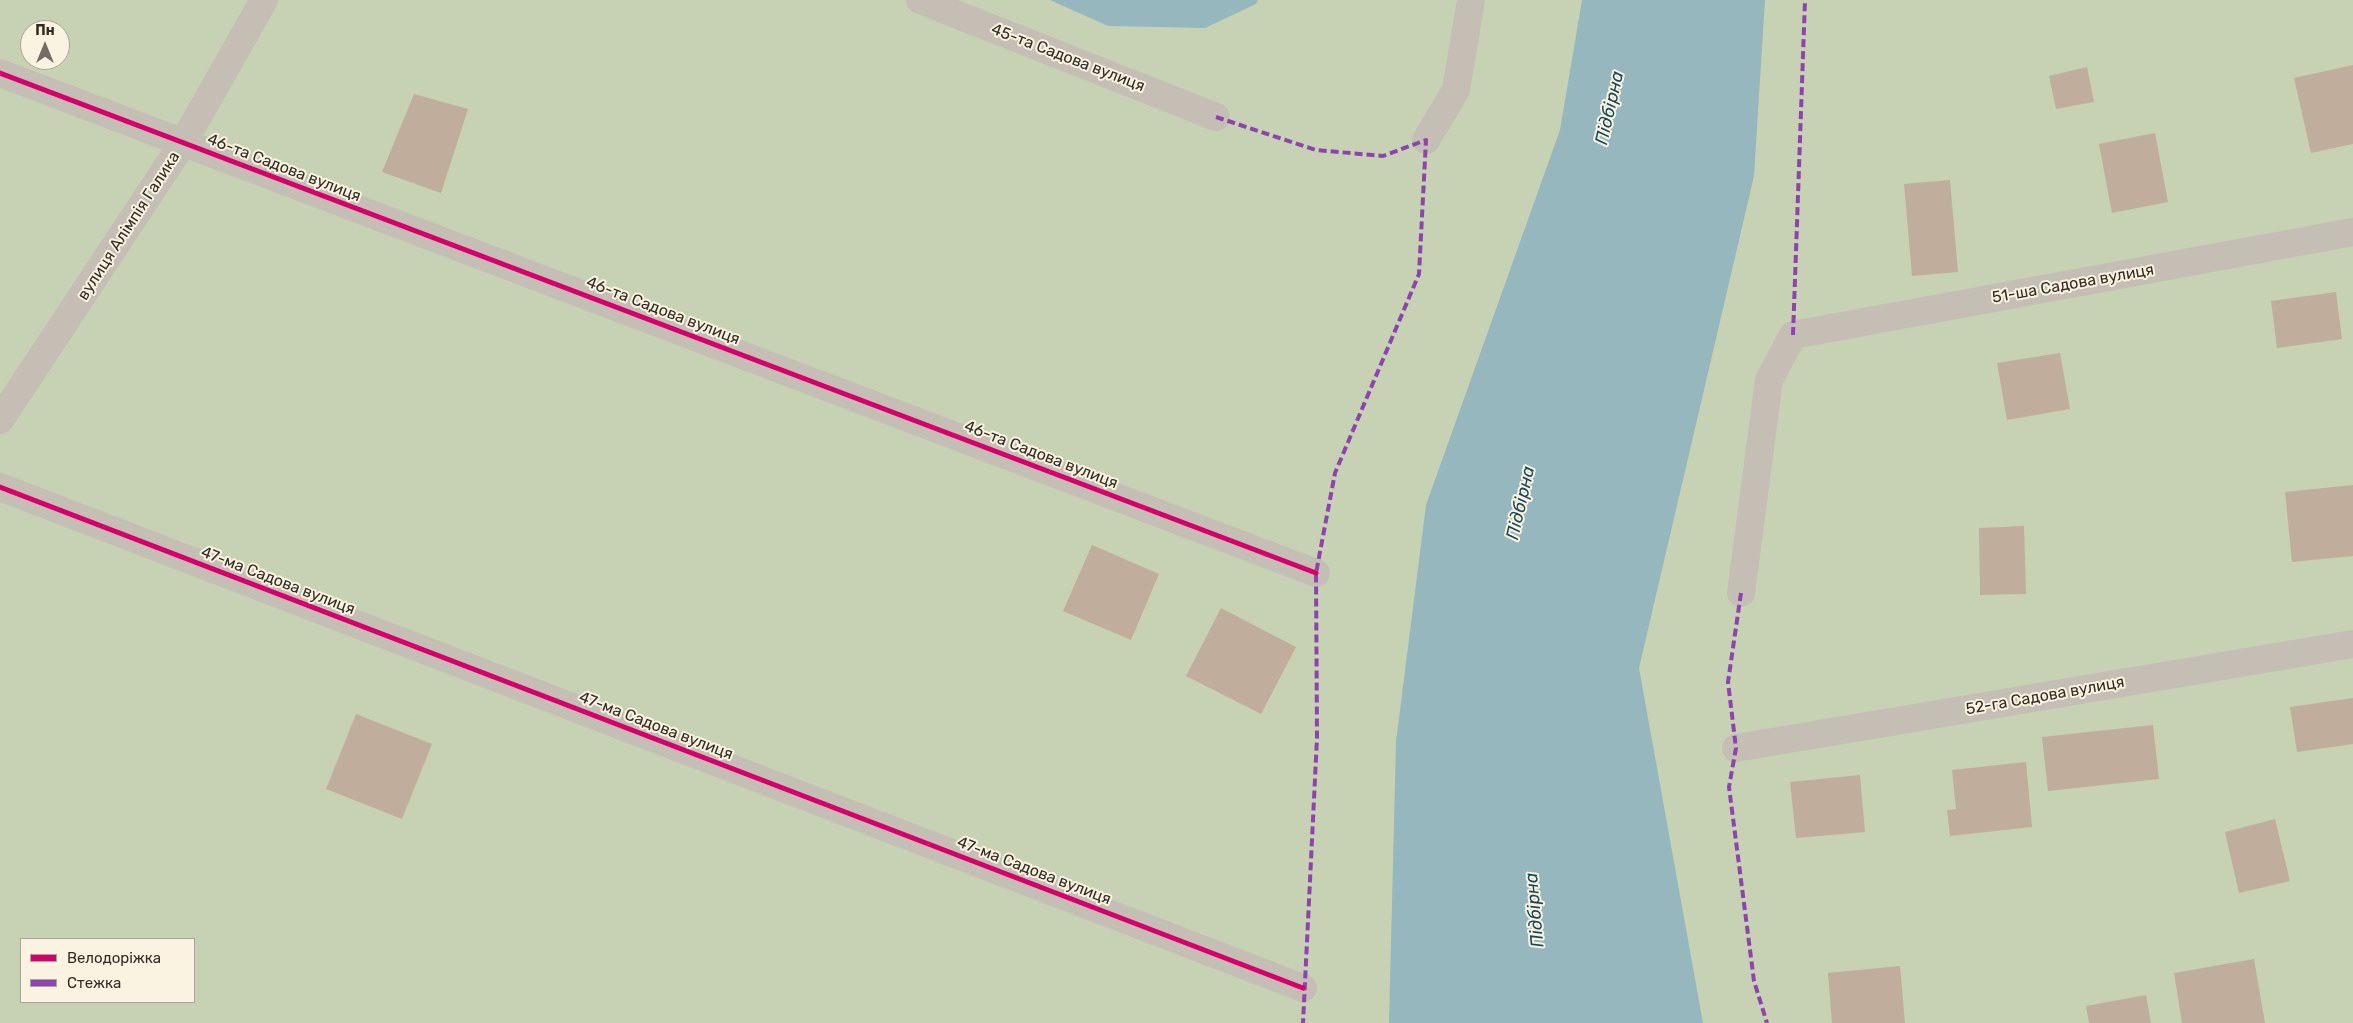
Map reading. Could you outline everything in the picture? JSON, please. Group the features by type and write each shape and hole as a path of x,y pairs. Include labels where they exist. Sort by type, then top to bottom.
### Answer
{"street":[{"name":"вулиця Алімпія Галика","path":"0,420 184,143 264,0"},
{"name":"45-та Садова вулиця","path":"920,0 1216,116"},
{"path":"1426,140 1456,90 1471,0"},
{"name":"46-та Садова вулиця","path":"0,73 1316,573"},
{"name":"51-ша Садова вулиця","path":"1741,594 1769,380 1793,335 2353,232"},
{"name":"47-ма Садова вулиця","path":"0,487 1304,988"},
{"name":"52-га Садова вулиця","path":"1736,748 2353,644"}],"green space":[{"path":"0,0 2353,0 2353,1023 0,1023"}],"water":[{"path":"1050,0 1258,0 1256,4 1205,28 1108,26"},
{"name":"Підбірна","path":"1582,0 1765,0 1754,176 1639,668 1703,1023 1389,1023 1396,742 1426,505 1560,130"}],"building":[{"path":"2353,65 2353,144 2311,153 2294,78"},
{"path":"2087,67 2094,102 2056,109 2049,76"},
{"path":"414,94 468,109 441,193 382,172"},
{"path":"2155,133 2168,202 2112,213 2099,144"},
{"path":"1950,180 1958,272 1912,276 1904,184"},
{"path":"2336,292 2342,339 2277,348 2271,301"},
{"path":"2060,353 2070,409 2007,420 1997,363"},
{"path":"2353,485 2353,556 2292,562 2285,492"},
{"path":"2024,526 2026,594 1980,595 1979,528"},
{"path":"1092,545 1159,574 1131,640 1063,611"},
{"path":"1221,608 1296,647 1261,714 1186,676"},
{"path":"2353,698 2353,744 2297,752 2290,707"},
{"path":"356,714 432,744 402,819 326,789"},
{"path":"2153,725 2159,779 2048,791 2042,737"},
{"path":"2026,762 2032,827 1950,836 1947,810 1956,809 1952,770"},
{"path":"1860,775 1865,832 1796,838 1790,782"},
{"path":"2275,819 2290,881 2239,893 2225,832"},
{"path":"2254,959 2265,1023 2182,1023 2174,973"},
{"path":"1900,966 1905,1023 1832,1023 1828,973"},
{"path":"2146,995 2151,1023 2089,1023 2086,1006"}],"marked path":[{"path":"1793,335 1805,0"},
{"path":"1216,117 1316,150 1383,156 1426,140 1419,274 1335,473 1316,573 1317,738 1303,1023"},
{"path":"1741,593 1728,682 1736,748 1729,787 1754,981 1767,1023"}],"cycle path":[{"path":"0,73 1316,573"},
{"path":"0,487 1303,988"}]}
